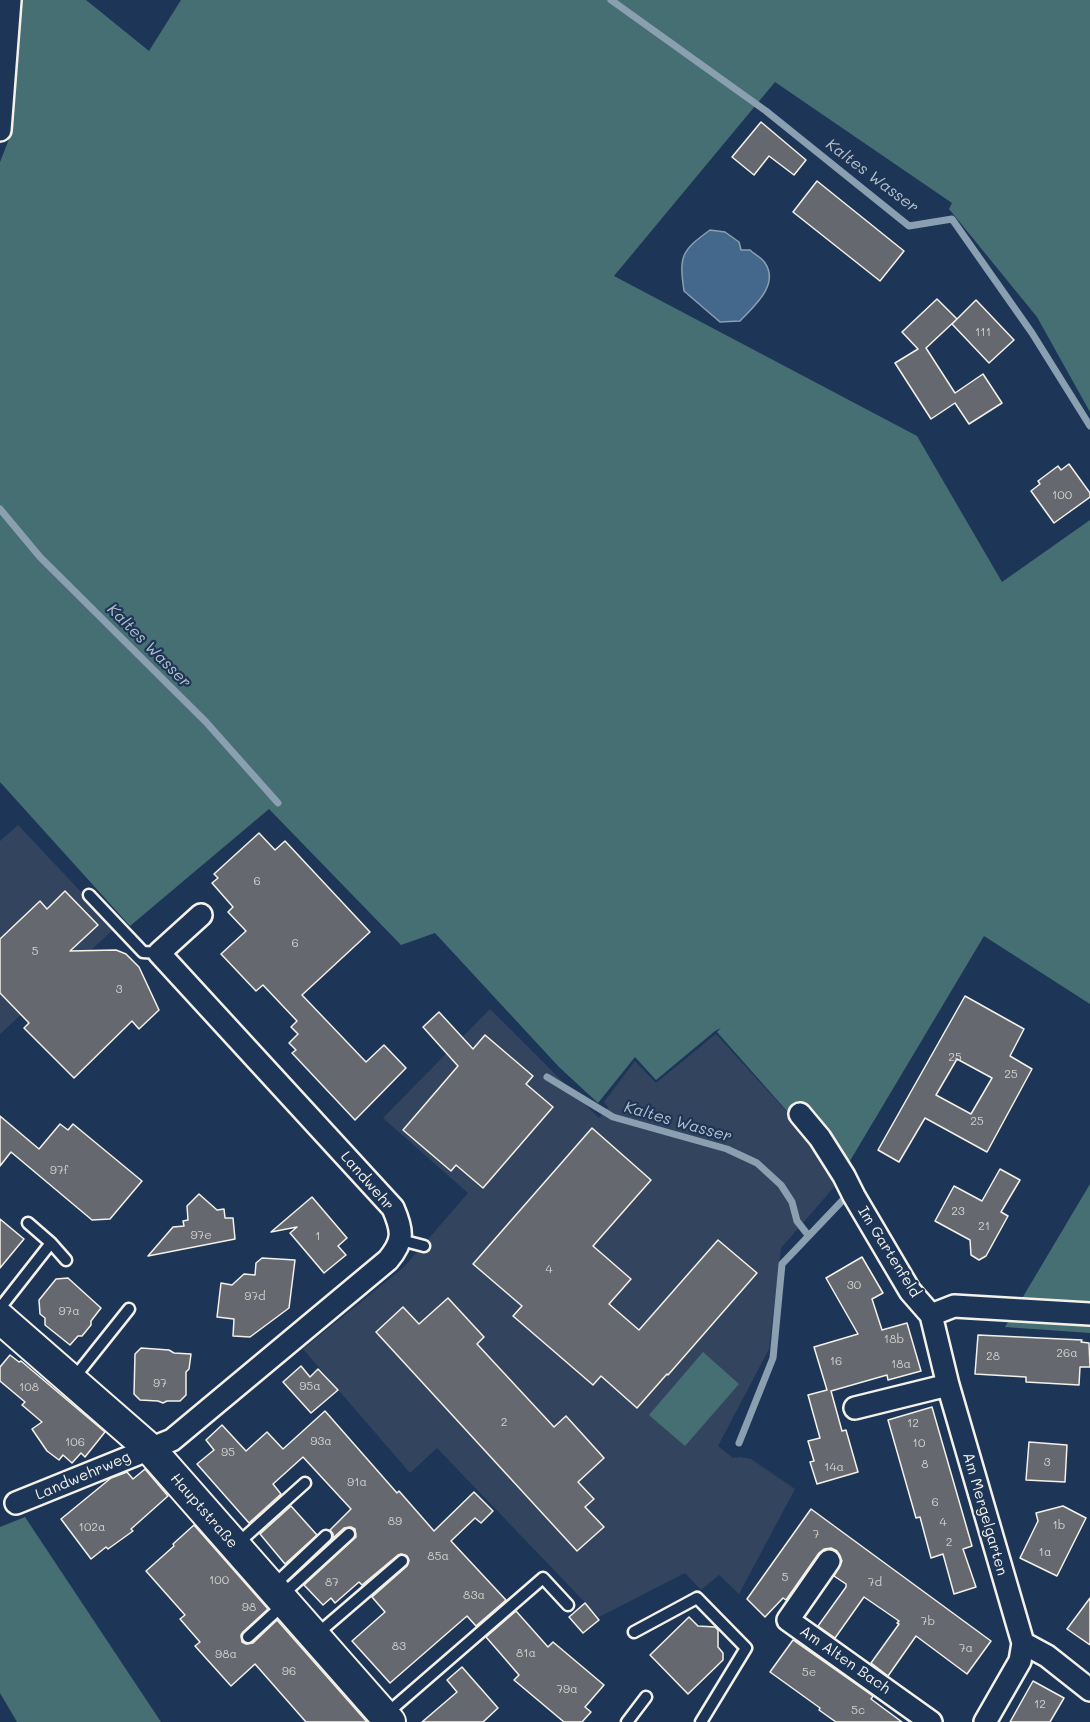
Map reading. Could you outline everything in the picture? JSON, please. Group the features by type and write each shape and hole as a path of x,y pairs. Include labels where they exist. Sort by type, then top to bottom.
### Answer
{"street":[{"path":"0,130 10,0"},
{"path":"159,953 201,915"},
{"name":"Landwehr","path":"159,953 393,1208 402,1226 401,1240"},
{"name":"Im Gartenfeld","path":"800,1114 820,1138 844,1176 910,1291 931,1315"},
{"path":"150,1449 172,1440 293,1340 388,1260 401,1240"},
{"path":"931,1315 954,1306 1090,1314"},
{"name":"Am Mergelgarten","path":"931,1315 948,1385 1023,1643"},
{"name":"Hauptstraße","path":"0,1318 150,1449 315,1636 382,1718"},
{"path":"855,1408 948,1385"},
{"name":"Landwehrweg","path":"16,1503 150,1449"},
{"name":"Am Alten Bach","path":"829,1561 788,1620 931,1722"},
{"path":"985,1722 1020,1661 1023,1643 1047,1656 1090,1690"}],"lane":[{"path":"89,895 143,952 159,953"},
{"path":"28,1223 66,1260"},
{"path":"401,1240 424,1246"},
{"path":"0,1308 51,1243"},
{"path":"72,1381 129,1309"},
{"path":"235,1546 305,1483"},
{"path":"279,1595 349,1534"},
{"path":"248,1637 326,1536"},
{"path":"315,1636 402,1561"},
{"path":"382,1718 543,1578 568,1605"},
{"path":"634,1632 697,1598 746,1648 701,1722"},
{"path":"627,1722 646,1697"}],"shaded area":[{"path":"710,230 725,232 739,242 741,250 750,250 762,259 769,271 767,287 763,295 740,321 720,322 684,291 682,262 684,255 693,243"},
{"path":"18,825 115,928 0,1034 0,841"},
{"path":"490,1009 599,1118 608,1107 604,1102 635,1061 656,1083 716,1034 817,1145 835,1186 781,1248 769,1349 718,1446 733,1458 751,1459 795,1489 739,1594 719,1575 701,1590 685,1573 599,1617 437,1448 410,1473 303,1349 404,1267 468,1193 383,1118"}],"green space":[{"path":"21,0 86,0 149,51 181,0 1090,0 1090,412 1037,317 949,209 952,203 775,82 614,276 917,436 1002,582 1090,520 1090,1004 984,936 835,1186 817,1145 717,1032 721,1028 656,1080 635,1057 598,1103 559,1067 435,933 401,945 269,809 130,926 0,782 0,162 11,134"},
{"path":"1090,1184 1090,1333 1005,1327"},
{"path":"703,1352 739,1384 685,1446 649,1415"},
{"path":"25,1517 161,1722 17,1722 0,1693 0,1527"}],"building":[{"path":"761,122 806,160 794,175 769,156 754,175 732,157"},
{"path":"817,181 904,251 880,281 793,212"},
{"path":"937,299 957,319 926,348 955,393 983,374 1002,403 969,424 955,403 931,419 895,363 918,349 902,332"},
{"path":"976,300 1014,340 989,363 952,324"},
{"path":"1069,464 1090,493 1090,497 1054,523 1031,491 1040,484 1038,481 1058,466 1061,470"},
{"path":"259,833 275,850 285,841 370,932 302,995 366,1062 384,1045 406,1068 355,1120 292,1053 296,1050 289,1043 298,1034 291,1027 297,1021 263,985 256,991 221,954 246,931 228,912 233,907 212,883 218,878 214,874"},
{"path":"65,891 98,925 70,951 116,950 126,954 139,967 159,1010 139,1029 132,1021 74,1078 24,1028 29,1023 0,993 0,939 40,901 47,909"},
{"path":"965,996 1024,1029 1010,1056 1032,1069 987,1152 925,1118 899,1162 878,1150","holes":["957,1059 992,1078 971,1114 936,1095"]},
{"path":"439,1012 473,1049 485,1035 533,1076 526,1084 553,1107 483,1188 456,1165 451,1171 403,1130 458,1066 423,1027"},
{"path":"0,1116 39,1149 60,1124 68,1130 73,1124 142,1181 110,1219 92,1220 11,1152 0,1166"},
{"path":"592,1128 651,1180 593,1246 631,1279 609,1304 639,1330 718,1240 757,1273 637,1408 601,1376 593,1385 513,1316 522,1306 473,1264"},
{"path":"1000,1169 1020,1180 1001,1212 1008,1216 986,1256 979,1260 971,1255 970,1240 935,1221 954,1186 982,1201"},
{"path":"199,1194 217,1210 224,1209 225,1218 233,1218 235,1239 148,1256 173,1227 184,1226 183,1221 188,1220 187,1206"},
{"path":"312,1197 347,1238 338,1246 346,1255 324,1273 290,1233 297,1227 271,1232"},
{"path":"0,1219 24,1239 0,1268"},
{"path":"862,1257 883,1293 872,1299 882,1330 907,1323 921,1371 888,1380 887,1375 831,1391 842,1431 846,1430 858,1472 817,1484 810,1462 814,1461 808,1441 820,1438 808,1395 827,1390 814,1347 858,1334 826,1278"},
{"path":"262,1258 295,1260 289,1308 250,1337 233,1336 234,1319 217,1317 221,1283 232,1285 244,1274 255,1275 256,1263"},
{"path":"68,1278 101,1308 82,1336 78,1336 70,1345 45,1325 45,1318 40,1314 39,1300 56,1279"},
{"path":"448,1298 484,1337 477,1344 554,1427 566,1416 604,1458 578,1482 594,1499 585,1507 604,1527 577,1551 376,1332 403,1307 419,1324"},
{"path":"978,1335 1082,1340 1081,1342 1089,1343 1090,1367 1080,1367 1079,1385 1026,1382 1026,1377 975,1374"},
{"path":"141,1348 191,1354 189,1369 186,1372 186,1395 180,1401 163,1403 140,1400 134,1394 135,1354"},
{"path":"10,1355 19,1362 21,1361 105,1432 85,1457 81,1453 72,1463 63,1455 59,1460 47,1451 32,1429 42,1422 22,1405 25,1402 0,1381 0,1367"},
{"path":"301,1366 310,1377 318,1369 338,1390 311,1413 283,1382"},
{"path":"932,1407 972,1546 963,1549 976,1587 954,1594 943,1554 931,1558 920,1517 916,1518 888,1420"},
{"path":"325,1411 397,1493 399,1491 434,1531 474,1492 493,1511 481,1523 475,1518 451,1541 506,1600 476,1626 467,1616 390,1683 352,1641 385,1612 372,1597 407,1566 409,1560 407,1556 398,1555 362,1585 359,1582 335,1603 331,1598 323,1605 304,1585 356,1537 355,1529 351,1527 344,1528 333,1538 330,1530 351,1509 303,1457 273,1484 281,1494 249,1523 197,1464 214,1450 206,1440 222,1425 246,1451 267,1432 283,1449"},
{"path":"1029,1442 1067,1445 1065,1482 1026,1480"},
{"path":"145,1469 168,1496 131,1529 133,1531 91,1559 61,1519 111,1478 127,1472 133,1479"},
{"path":"291,1506 317,1535 285,1564 260,1534"},
{"path":"1063,1506 1086,1518 1057,1576 1020,1558 1038,1521 1036,1513"},
{"path":"811,1509 991,1641 967,1674 916,1636 888,1676 871,1663 899,1621 864,1597 835,1638 818,1626 846,1587 846,1584 834,1576 842,1561 837,1551 831,1548 819,1553 786,1600 783,1598 765,1617 747,1599"},
{"path":"194,1525 268,1609 243,1632 242,1642 253,1643 277,1620 367,1722 306,1722 255,1664 231,1686 195,1646 200,1642 180,1619 185,1615 146,1571"},
{"path":"1090,1598 1090,1645 1067,1629"},
{"path":"585,1603 599,1620 583,1633 569,1617"},
{"path":"516,1611 548,1647 553,1642 604,1685 585,1707 591,1712 582,1722 564,1722 514,1680 519,1675 486,1637"},
{"path":"689,1617 698,1626 715,1627 718,1630 718,1647 723,1653 723,1660 688,1694 650,1655"},
{"path":"793,1640 873,1696 871,1699 902,1722 836,1722 819,1710 820,1708 770,1672"},
{"path":"462,1667 498,1708 483,1722 422,1722 457,1692 447,1680"},
{"path":"1033,1681 1064,1698 1050,1722 1010,1722"}],"waterway":[{"name":"Kaltes Wasser","path":"611,0 766,111 909,226 952,219 1032,333 1090,426"},
{"name":"Kaltes Wasser","path":"0,509 40,557 206,722 278,803"},
{"name":"Kaltes Wasser","path":"547,1077 613,1117 727,1149 757,1163 781,1185 792,1202 797,1221 808,1235"},
{"name":"Kaltes Wasser","path":"739,1443 773,1358 782,1264 842,1201"}]}
